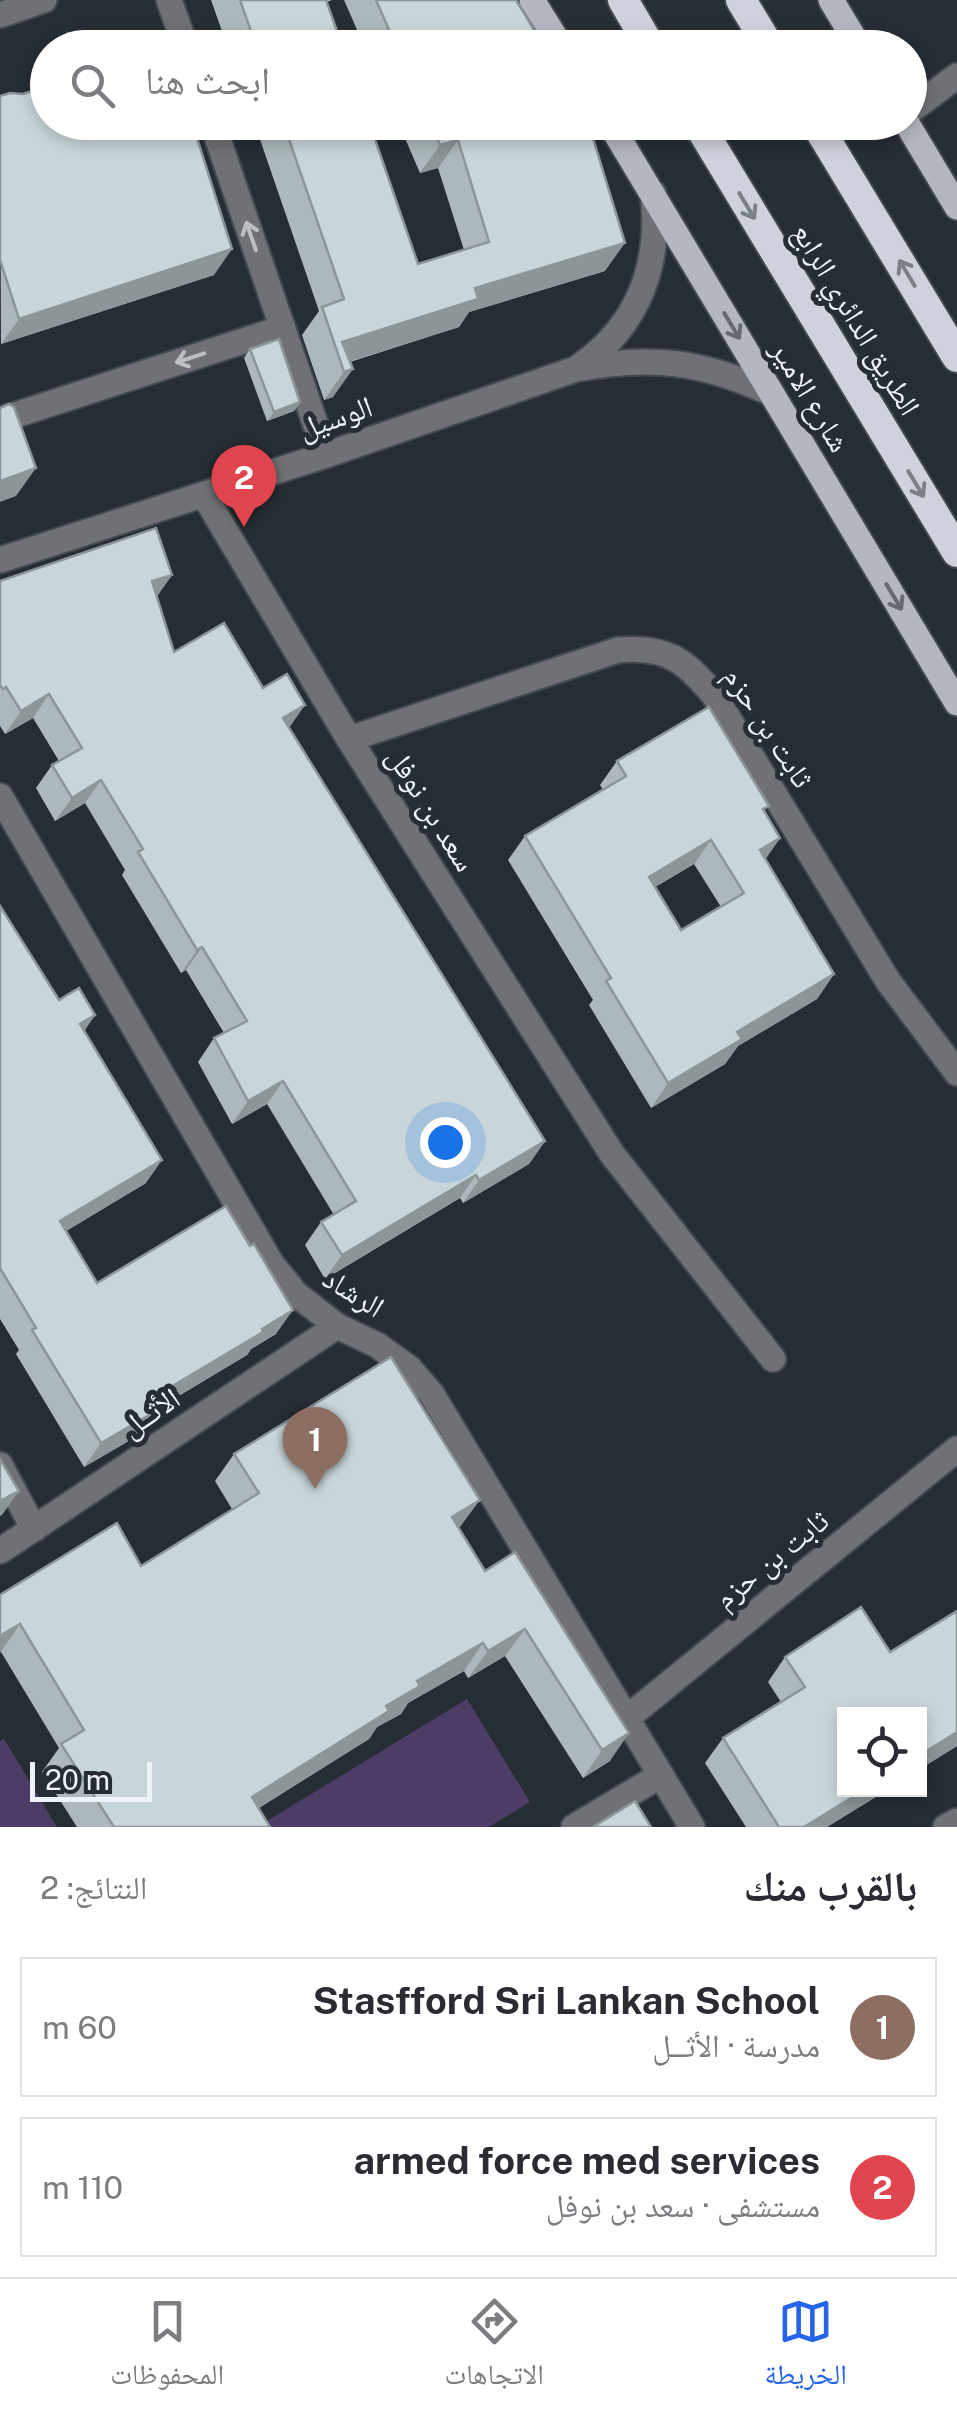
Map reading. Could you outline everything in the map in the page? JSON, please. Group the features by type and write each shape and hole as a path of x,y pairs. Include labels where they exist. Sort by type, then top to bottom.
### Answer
{"highway":[{"path":"623,0 641,30"},
{"path":"741,0 759,30"},
{"name":"الطريق الدائري الرابع","path":"708,140 957,552"},
{"path":"826,140 957,357"}],"main road":[{"path":"532,0 551,30"},
{"path":"831,0 849,30"},
{"name":"شارع الامير","path":"620,140 957,703"},
{"path":"917,140 957,207"}],"street":[{"path":"0,15 44,0"},
{"path":"169,0 176,30"},
{"path":"927,98 957,76"},
{"path":"218,140 326,455"},
{"name":"الوسيل","path":"576,369 600,352 620,330 642,293 654,251 653,193"},
{"path":"0,420 283,328"},
{"name":"الوسيل","path":"0,560 576,369 616,362 683,363 735,376 771,393"},
{"name":"سعد بن نوفل","path":"204,495 349,739 612,1154 772,1360"},
{"name":"ثابت بن حزم","path":"349,739 618,650 644,648 674,656 695,672 714,695 888,981 957,1073"},
{"name":"الرشاد","path":"0,796 272,1263 296,1294 337,1326 377,1344 409,1368 432,1393 692,1827"},
{"name":"الأثــل","path":"0,1551 337,1326"},
{"name":"ثابت بن حزم","path":"627,1718 957,1449"},
{"path":"0,1466 34,1529"},
{"path":"574,1827 661,1775"},
{"path":"946,1827 957,1821"}],"shaded area":[{"path":"467,1699 530,1802 489,1827 257,1827"},
{"path":"4,1739 57,1827 0,1827 0,1741"}],"building":[{"path":"240,0 326,0 337,30 251,30"},
{"path":"376,0 516,0 534,30 389,30"},
{"path":"30,92 30,140 198,140 232,249 19,319 0,260 0,96"},
{"path":"289,140 375,140 418,264 489,242 458,140 594,140 625,243 475,288 478,299 342,342 353,369 344,372 322,307 344,299"},
{"path":"279,339 300,402 274,412 250,349"},
{"path":"9,404 14,407 36,468 0,481 0,408"},
{"path":"156,528 172,575 152,581 174,652 224,623 263,688 287,674 305,705 283,718 545,1141 479,1180 476,1175 342,1255 321,1222 356,1201 283,1081 248,1101 214,1038 247,1021 202,947 197,950 138,852 143,849 101,780 72,798 52,765 82,748 49,694 21,711 6,687 0,685 0,581"},
{"path":"709,707 769,806 763,809 780,838 760,850 834,974 737,1032 742,1039 668,1083 606,981 611,978 525,836 626,776 617,761","holes":["711,840 744,893 681,930 649,877"]},
{"path":"0,906 59,1000 79,988 95,1015 80,1024 162,1160 60,1221 97,1283 226,1206 293,1310 156,1396 163,1407 101,1443 32,1330 36,1328 0,1268"},
{"path":"391,1357 480,1500 452,1517 485,1571 515,1552 629,1733 602,1750 525,1629 488,1651 483,1643 417,1681 420,1686 386,1706 389,1711 252,1797 270,1827 114,1827 61,1744 84,1730 20,1624 0,1636 0,1595 117,1523 141,1566 259,1493 234,1454"},
{"path":"0,1459 19,1491 0,1501"},
{"path":"861,1607 890,1652 957,1611 957,1732 927,1751 927,1707 837,1707 837,1797 853,1797 804,1827 779,1827 723,1738 805,1687 785,1657"},
{"path":"635,1801 651,1827 593,1827"}],"place":[{"name":"armed force med services","path":"244,527"},
{"name":"Stasfford Sri Lankan School","path":"315,1489"}]}
